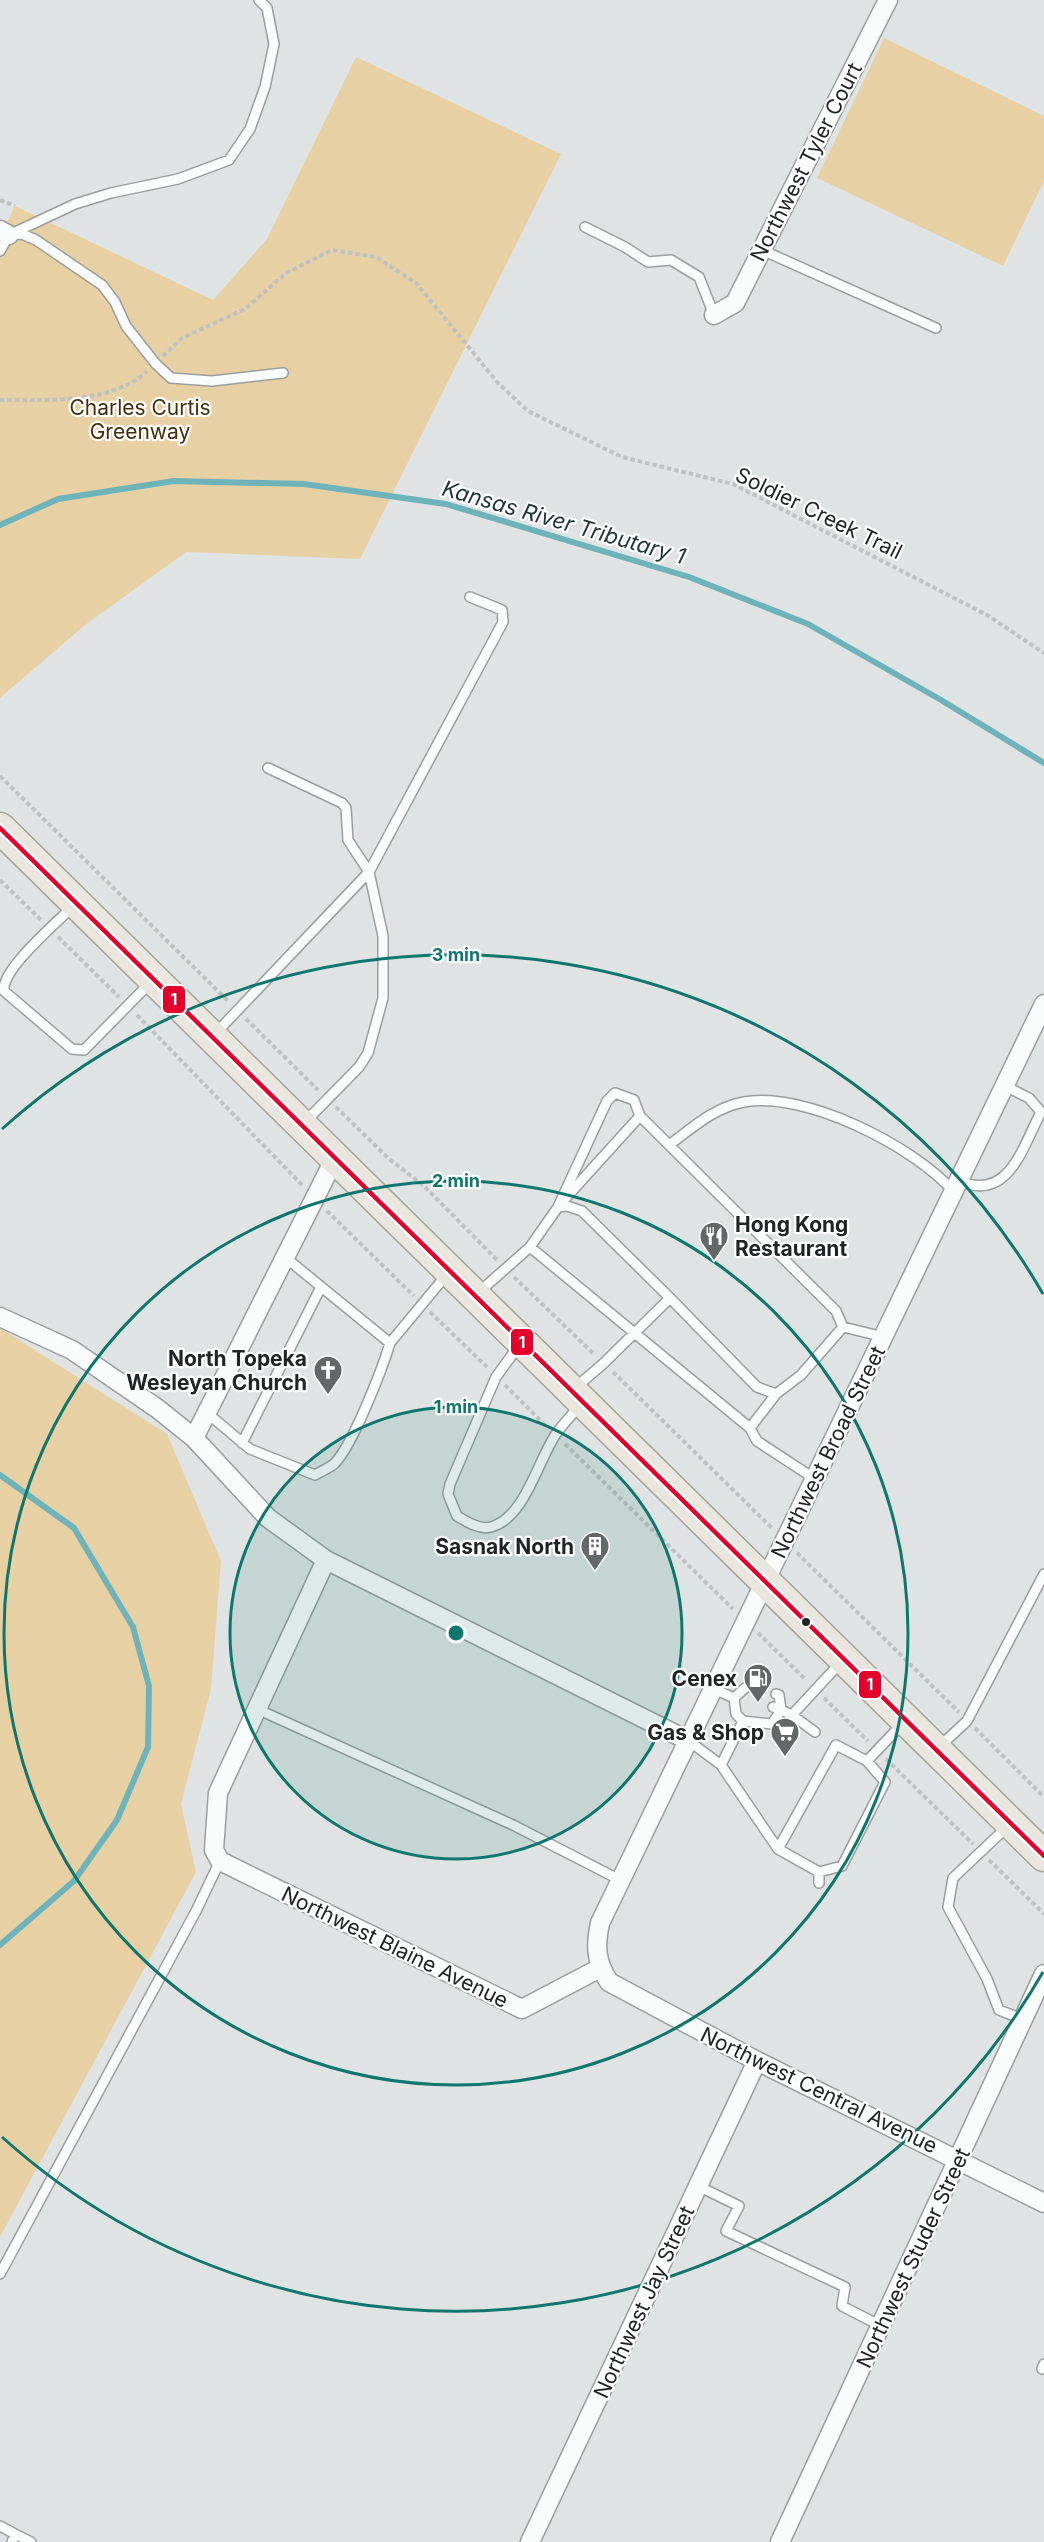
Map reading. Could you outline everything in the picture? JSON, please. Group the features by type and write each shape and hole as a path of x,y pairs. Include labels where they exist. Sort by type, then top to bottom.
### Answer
{"main road":[{"path":"0,828 1044,1856"}],"street":[{"name":"Northwest Tyler Court","path":"714,315 735,303 888,0"},
{"name":"Northwest Broad Street","path":"600,1968 596,1941 600,1923 1044,1004"},
{"path":"194,1438 335,1158"},
{"path":"0,1317 72,1350 109,1373 194,1438 268,1518 327,1560 688,1741"},
{"path":"220,1861 214,1850 218,1792 327,1560"},
{"name":"Northwest Blaine Avenue","path":"220,1861 522,2009 600,1968"},
{"name":"Northwest Central Avenue","path":"600,1968 609,1982 757,2061 1044,2203"},
{"name":"Northwest Studer Street","path":"780,2542 1022,2019 1040,1993 1044,1974"},
{"name":"Northwest Jay Street","path":"530,2542 757,2061"}],"lane":[{"path":"3,239 75,204 111,193 178,180 229,160 250,129 265,87 274,44 267,8 259,0"},
{"path":"585,227 625,247 648,262 671,260 699,277 714,315"},
{"path":"3,239 22,234 36,240 102,285 115,302 126,326 155,363 171,378 212,381 284,374"},
{"path":"762,250 936,328"},
{"path":"212,1036 369,872 503,622 502,610 470,597"},
{"path":"268,768 342,803 349,814 348,840 369,872 383,936 383,998 376,1034 368,1053 328,1100 302,1125"},
{"path":"76,903 12,969 3,984 4,991 72,1049 84,1050 154,979"},
{"path":"669,1145 698,1122 723,1108 744,1102 784,1103 841,1119 880,1138 931,1168 956,1186 975,1188 994,1185 1008,1173 1041,1112 1029,1098 1005,1086"},
{"path":"558,1207 607,1101 615,1093 626,1096 634,1100 640,1116 836,1311 843,1327"},
{"path":"475,1296 530,1247 558,1207 640,1116"},
{"path":"558,1207 567,1206 582,1211 757,1387 776,1394"},
{"path":"530,1247 750,1428 757,1441 815,1479"},
{"path":"286,1258 390,1343"},
{"path":"206,1412 242,1443 293,1469 315,1475 334,1464 345,1447 383,1367 390,1343 450,1271"},
{"path":"242,1443 321,1287"},
{"path":"521,1342 496,1377 450,1484 448,1494 457,1516 477,1527 489,1528 500,1524 523,1499 577,1397 604,1363 670,1298"},
{"path":"843,1327 884,1336"},
{"path":"750,1428 776,1394 801,1375 843,1327"},
{"path":"936,1750 967,1721 1044,1574"},
{"path":"792,1715 844,1659"},
{"path":"745,1688 739,1699 736,1714 743,1721 772,1724 779,1695 776,1694"},
{"path":"714,1689 739,1699"},
{"path":"777,1708 792,1715 815,1732"},
{"path":"256,1709 513,1825 622,1881"},
{"path":"867,1761 905,1720"},
{"path":"721,1765 743,1721"},
{"path":"688,1741 721,1765 778,1849 819,1872 842,1866 885,1782 867,1761 836,1745 778,1849"},
{"path":"1011,1823 953,1878 948,1907 987,1979 999,2010 1022,2019"},
{"path":"0,2274 191,1922 220,1861"},
{"path":"819,1872 819,1883"},
{"path":"698,2186 739,2205 726,2231 845,2287 842,2306 881,2326"},
{"path":"0,2526 14,2538 31,2542"}],"path":[{"path":"0,200 15,207"},
{"name":"Soldier Creek Trail","path":"0,400 68,400 134,383 182,338 245,309 286,273 332,250 376,257 416,283 498,383 528,411 622,457 734,484 987,615 1044,653"},
{"path":"0,776 328,1100 388,1158 423,1185 1044,1797"},
{"path":"0,880 196,1073 315,1199 1044,1914"}],"green space":[{"path":"884,38 1044,116 1044,181 1003,266 817,178"},
{"name":"Charles Curtis Greenway","path":"356,57 561,154 360,559 186,552 85,625 0,698 0,236 15,206 213,300 267,239"},
{"path":"0,1328 167,1434 221,1561 211,1689 181,1804 196,1872 0,2237"}],"waterway":[{"name":"Kansas River Tributary 1","path":"0,525 58,499 174,481 304,484 446,504 689,577 808,624 941,700 1044,763"},
{"path":"0,1475 74,1528 133,1627 149,1686 148,1747 117,1820 74,1881 0,1945"}],"transit line":[{"name":"1","path":"0,828 1044,1856"}],"place":[{"name":"Hong Kong Restaurant","path":"714,1262"},
{"name":"North Topeka Wesleyan Church","path":"328,1396"},
{"name":"Sasnak North","path":"595,1572"},
{"name":"Cenex","path":"758,1704"},
{"name":"Gas & Shop","path":"785,1758"}]}
